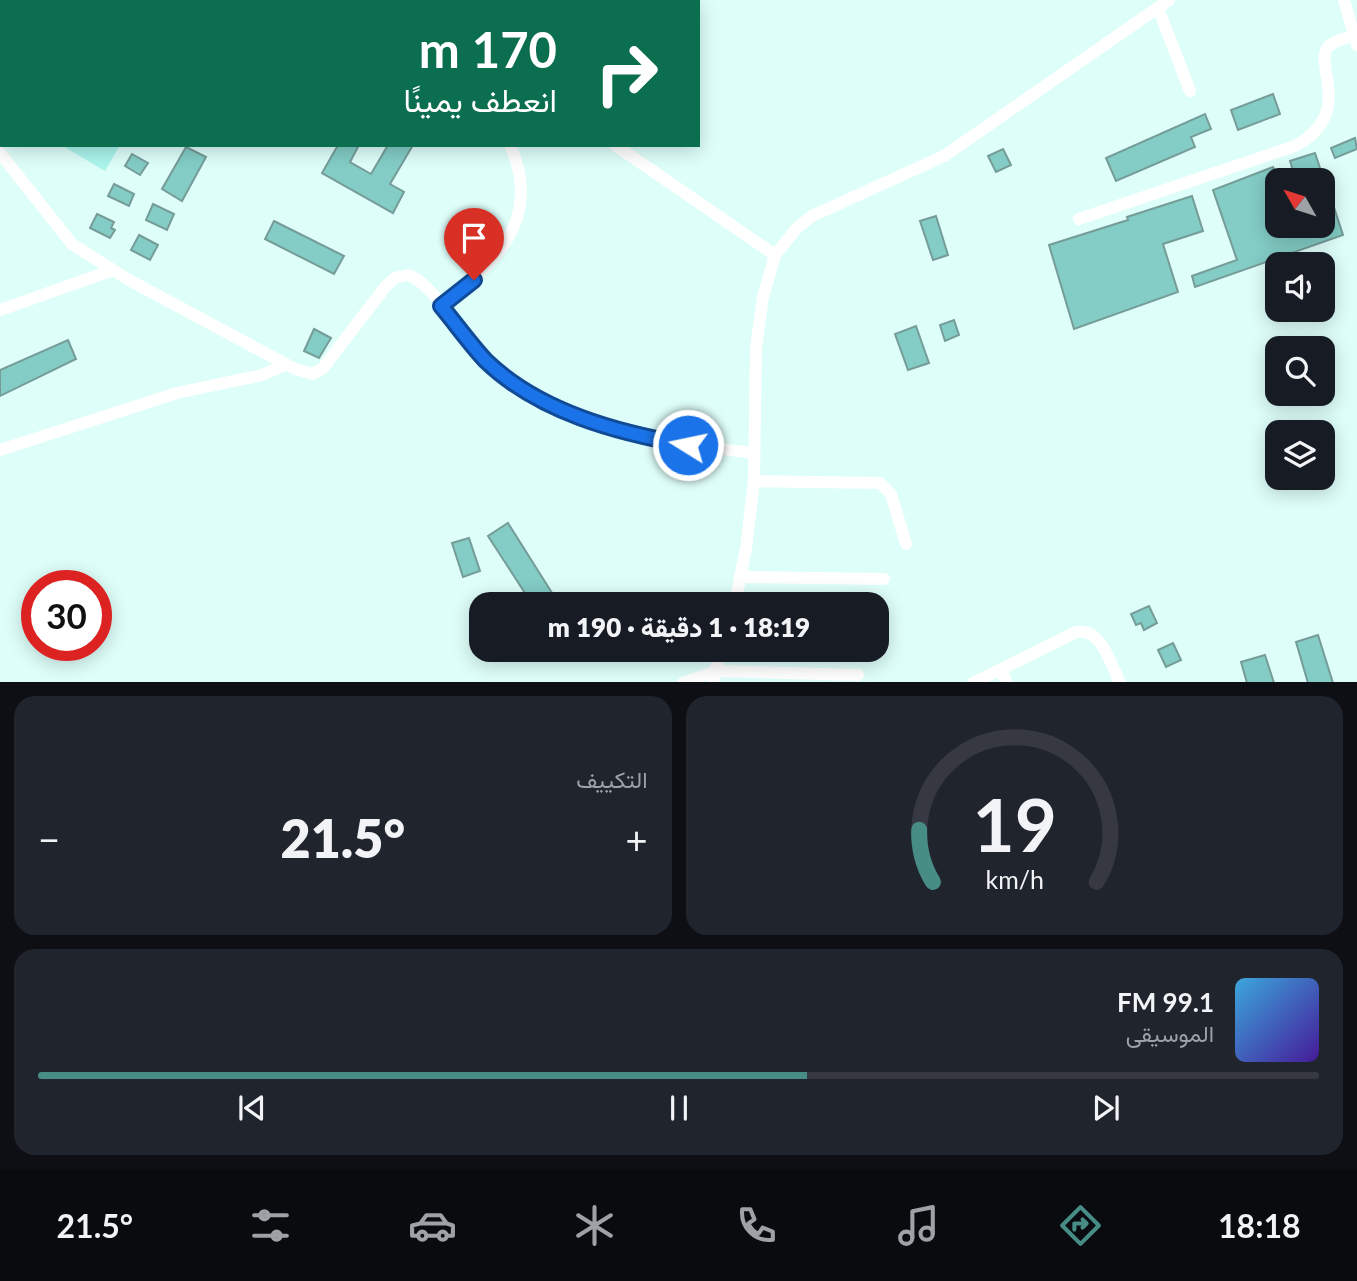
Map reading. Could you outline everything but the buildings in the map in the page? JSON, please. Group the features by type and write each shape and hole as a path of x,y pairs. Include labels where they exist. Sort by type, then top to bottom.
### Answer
{"street":[{"path":"737,592 754,481 756,348 763,297 775,255 797,228 812,216 944,156 1170,0"},
{"path":"1079,219 1312,138 1323,128 1332,107 1331,82 1325,56 1327,49 1331,44 1356,40 1344,0"},
{"path":"1158,8 1190,91"},
{"path":"441,306 486,268 511,235 518,216 521,193 519,173 511,147"},
{"path":"618,147 775,255"},
{"path":"0,153 72,244 113,270 306,374 323,368 386,286 395,278 408,275 416,278 486,360 507,378 568,411 610,428 645,438 753,453"},
{"path":"0,310 113,270"},
{"path":"0,450 177,393 251,377 285,365"},
{"path":"754,481 880,483 891,494 906,544"},
{"path":"740,577 884,579"},
{"path":"973,682 1083,630 1097,638 1120,682"},
{"path":"1001,670 1007,682"},
{"path":"683,682 714,677 858,675"}],"shaded area":[{"path":"64,147 119,147 105,171"}],"route":[{"path":"474,280 441,306 486,360 507,378 536,396 610,428 645,438 688,445"}]}
